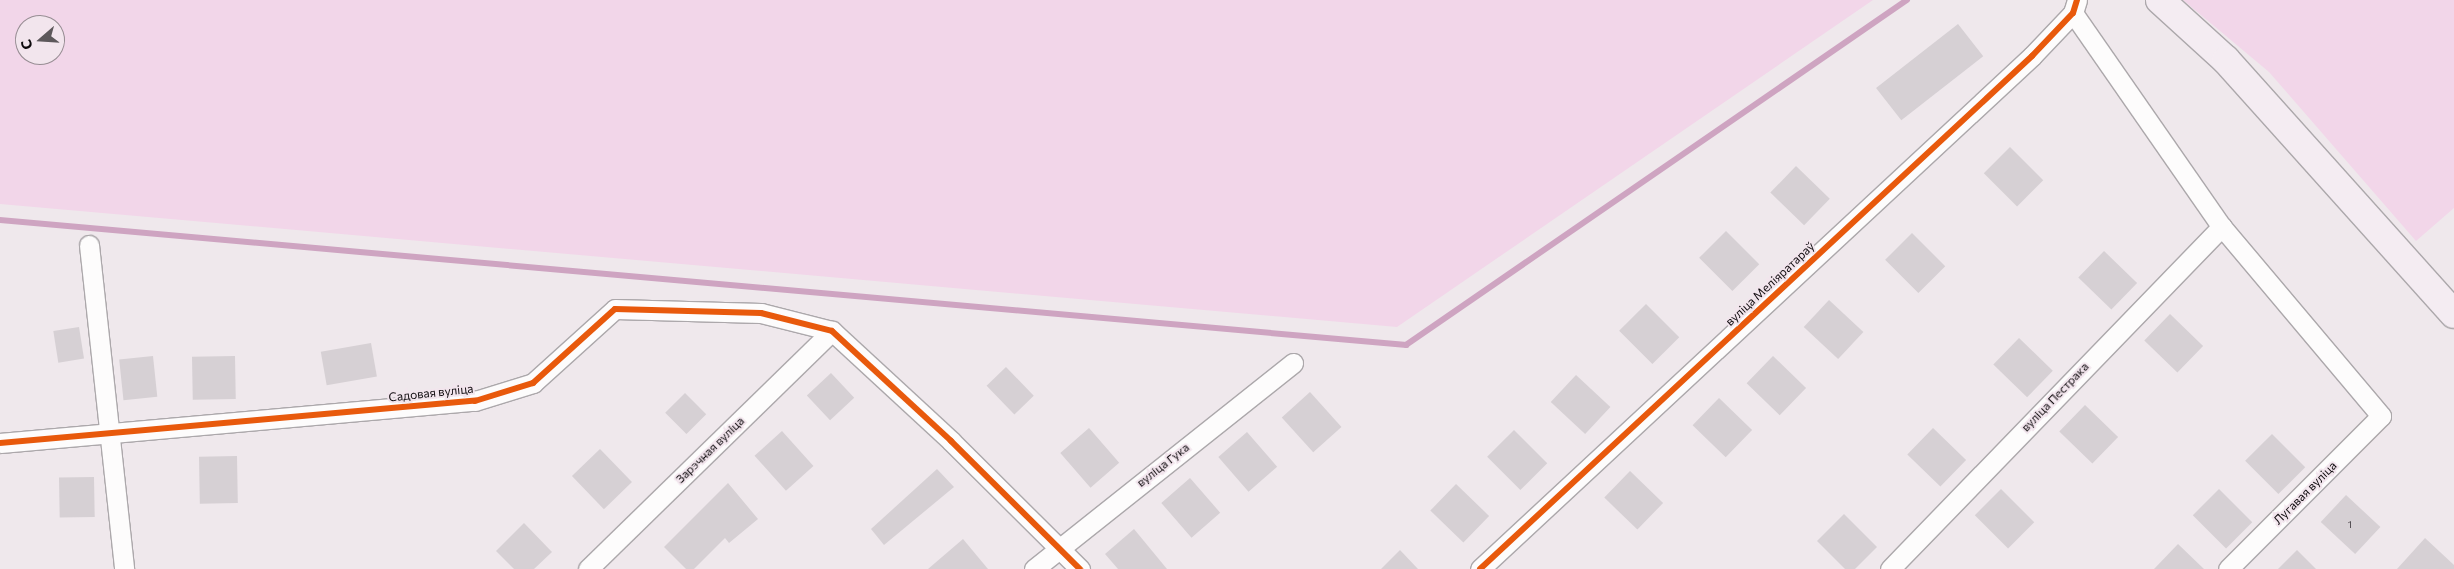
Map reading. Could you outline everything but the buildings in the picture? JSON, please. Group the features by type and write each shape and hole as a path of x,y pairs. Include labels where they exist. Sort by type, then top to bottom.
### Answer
{"main road":[{"path":"2160,0 2226,60 2454,314"}],"street":[{"path":"2075,6 2222,226"},
{"name":"вуліца Меліяратараў","path":"1480,569 2032,56 2075,6"},
{"name":"Лугавая вуліца","path":"2222,226 2381,416 2228,569"},
{"name":"вуліца Пестрака","path":"1890,569 2222,226"},
{"path":"89,245 124,569"},
{"name":"Садовая вуліца","path":"0,443 475,401 533,383 615,309 761,313 832,331"},
{"path":"832,331 951,441 1080,569"},
{"name":"Зарэчная вуліца","path":"588,569 832,331"},
{"name":"вуліца Гука","path":"1034,569 1057,548 1293,363"}],"shaded area":[{"path":"0,0 1873,0 1397,327 0,204"},
{"path":"2183,0 2454,0 2454,208 2416,241 2269,72"}],"waterway":[{"path":"0,220 1406,345 1907,0"}],"cycle path":[{"path":"1480,569 2032,56 2073,13 2077,0"},
{"path":"0,443 475,401 533,383 615,309 761,313 832,331 951,441 1080,569"}]}
